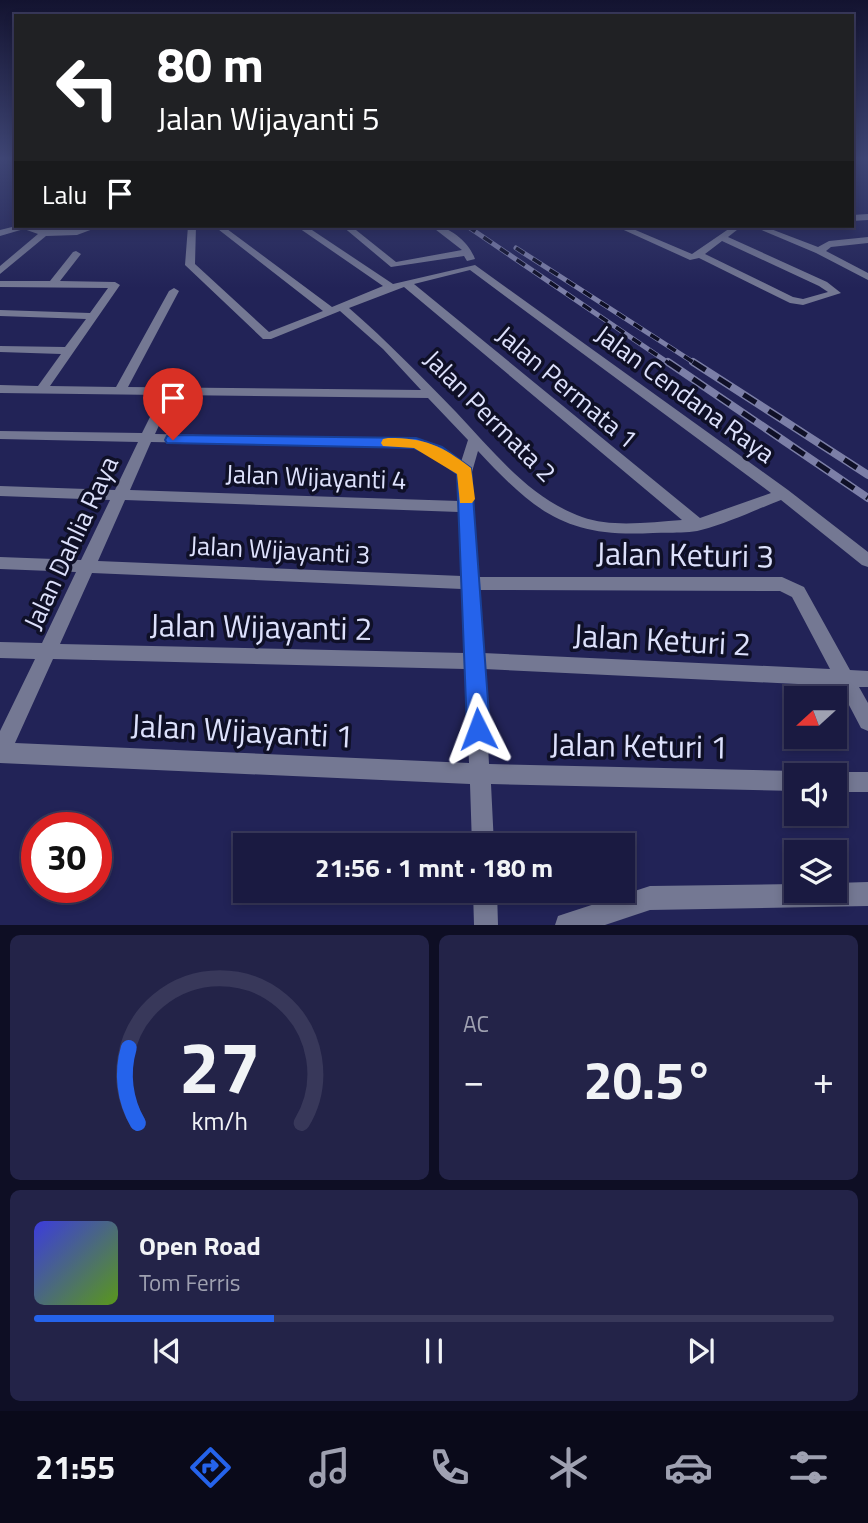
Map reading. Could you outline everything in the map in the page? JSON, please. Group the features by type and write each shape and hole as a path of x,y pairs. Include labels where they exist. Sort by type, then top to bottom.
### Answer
{"street":[{"path":"0,233 17,228"},
{"path":"30,228 44,233 77,232 89,228"},
{"path":"192,228 190,265 265,336 391,287 472,267 466,247 438,228"},
{"name":"Jalan Permata 2","path":"221,228 387,347 519,486 553,510 581,523 621,529 698,526 783,494"},
{"path":"303,228 391,287"},
{"path":"348,228 394,265 468,252"},
{"path":"624,228 790,300 803,302 836,293 823,284 722,238"},
{"path":"693,258 735,228"},
{"path":"761,228 819,251 868,276"},
{"path":"0,271 44,233"},
{"path":"819,251 829,244 868,240"},
{"path":"53,284 76,254"},
{"path":"857,271 868,266"},
{"name":"Jalan Cendana Raya","path":"472,267 783,494 868,561"},
{"name":"Jalan Permata 1","path":"406,283 698,526"},
{"path":"0,284 115,285 42,389"},
{"path":"120,390 174,291"},
{"path":"0,313 94,316"},
{"path":"0,349 69,351"},
{"path":"0,389 430,394"},
{"name":"Jalan Dahlia Raya","path":"0,753 168,391"},
{"path":"0,435 416,443 436,451 465,472"},
{"path":"474,440 465,472 483,833"},
{"name":"Jalan Wijayanti 4","path":"0,491 467,507"},
{"name":"Jalan Wijayanti 3","path":"0,563 470,583"},
{"name":"Jalan Keturi 3","path":"470,583 782,584 798,592 868,722"},
{"name":"Jalan Wijayanti 2","path":"0,650 475,661"},
{"name":"Jalan Keturi 2","path":"475,661 868,679"},
{"name":"Jalan Wijayanti 1","path":"0,753 481,774"},
{"name":"Jalan Keturi 1","path":"481,774 784,781"},
{"path":"847,782 868,782"},
{"path":"568,925 650,898 868,894"},
{"path":"485,903 486,925"}],"railway":[{"path":"470,228 670,364"},
{"path":"516,248 696,364"},
{"path":"668,362 868,498"},
{"path":"693,362 868,475"}],"slow traffic":[{"path":"388,443 416,443 451,461 465,472 466,499"}],"route":[{"path":"173,440 416,443 436,451 465,472 478,729"}]}
